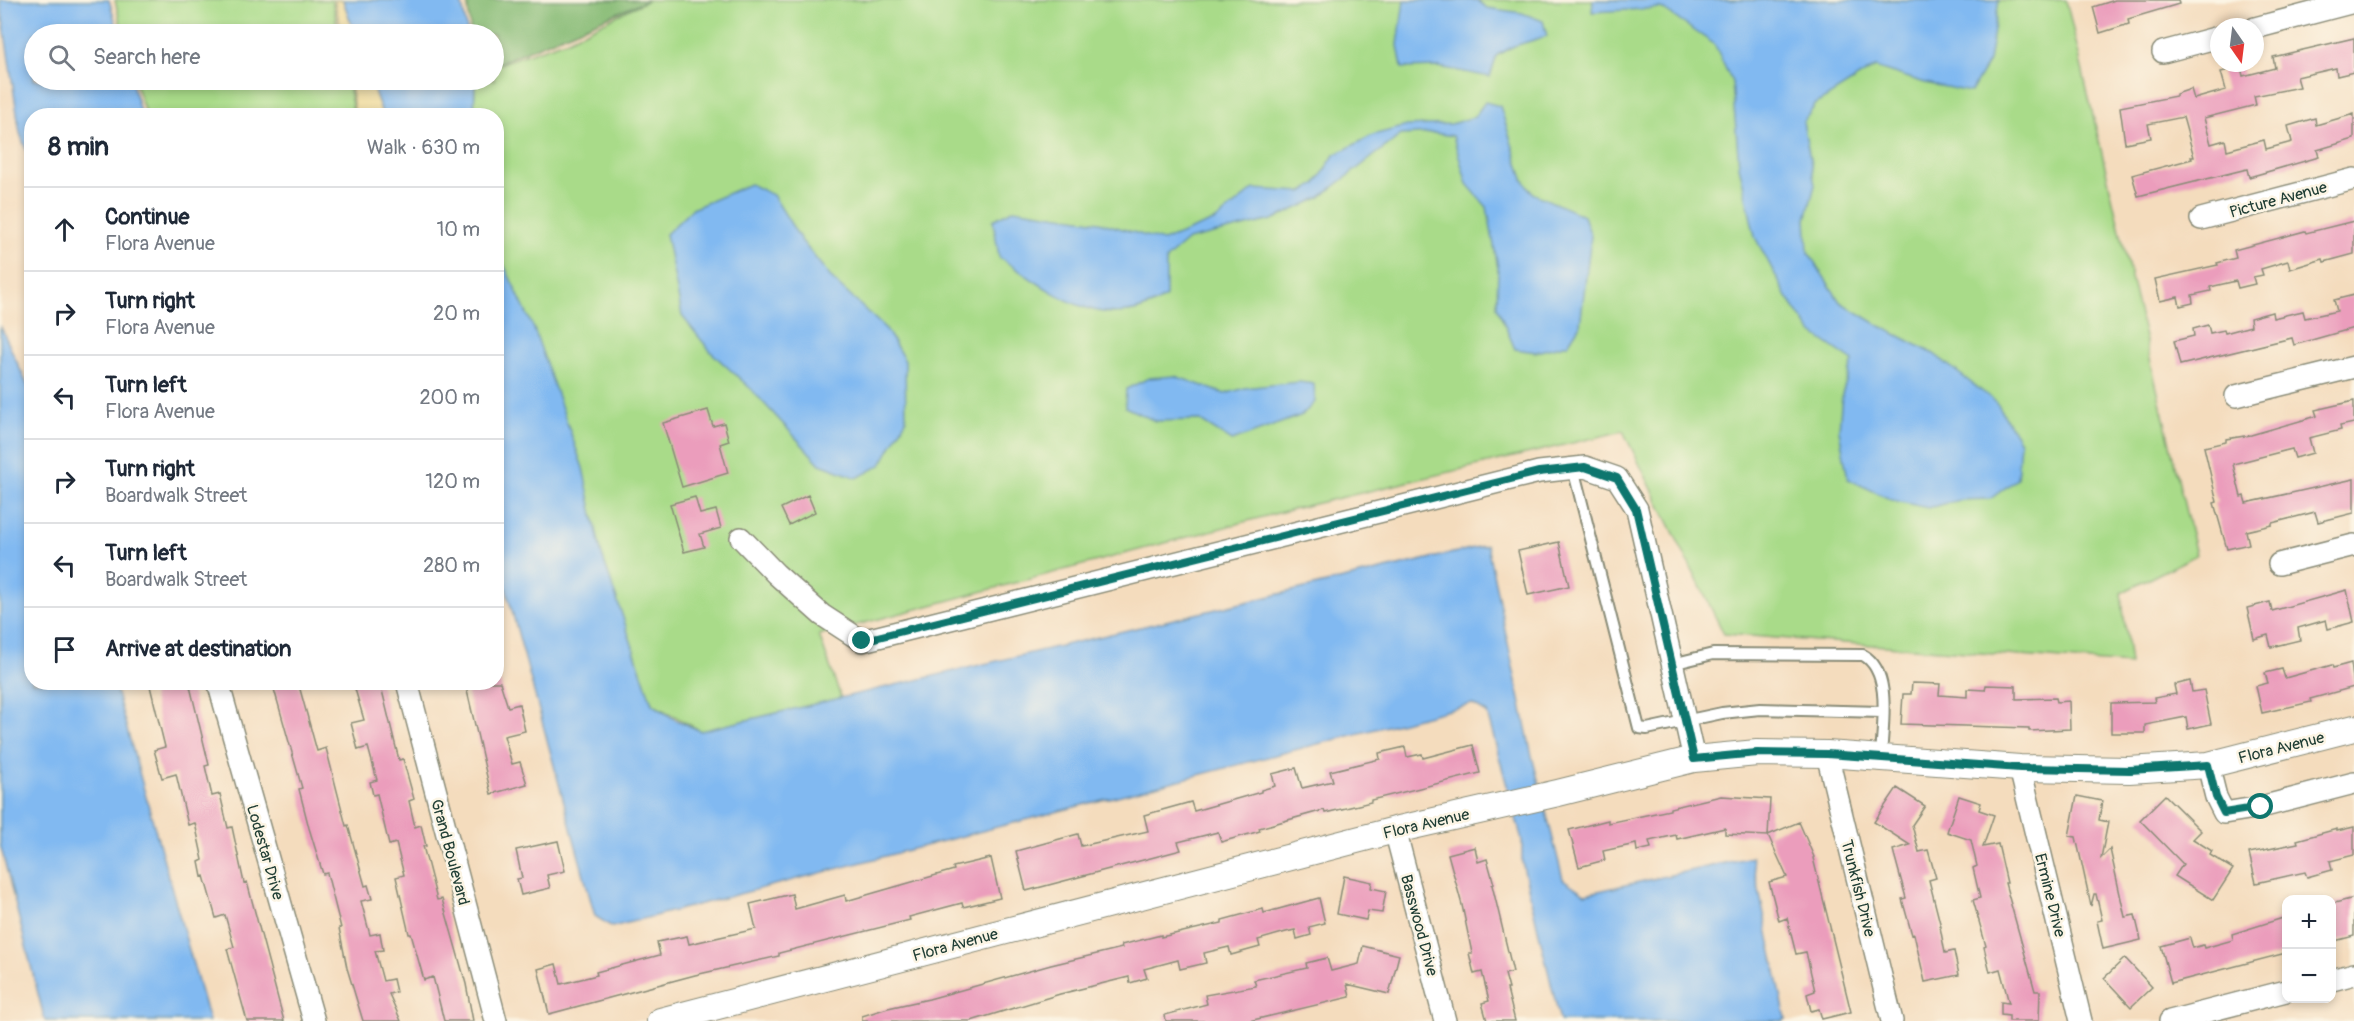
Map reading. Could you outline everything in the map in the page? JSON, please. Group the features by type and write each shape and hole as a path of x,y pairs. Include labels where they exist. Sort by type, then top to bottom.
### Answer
{"street":[{"path":"2264,26 2354,2"},
{"path":"2163,52 2210,39"},
{"name":"Picture Avenue","path":"2201,219 2354,179"},
{"path":"2236,396 2354,367"},
{"path":"741,537 776,574 822,615 862,641 1539,472 1585,467 1617,478 1636,509 1694,759"},
{"path":"2279,564 2354,545"},
{"name":"Lodestar Drive","path":"220,690 314,1021"},
{"name":"Grand Boulevard","path":"408,690 496,1021"},
{"name":"Flora Avenue","path":"660,1021 1395,830 1694,759 1757,753 1827,754 2020,768 2130,770 2208,765 2354,728"},
{"name":"Trunkfish Drive","path":"1827,754 1892,1021"},
{"path":"2208,765 2216,797 2224,813 2261,807 2354,783"},
{"name":"Ermine Drive","path":"2020,768 2081,1021"},
{"name":"Basswood Drive","path":"1395,830 1439,1020"},
{"path":"2336,979 2354,974"},
{"path":"2170,1021 2282,992"}],"lane":[{"path":"1573,468 1639,728 1647,729 1722,713 1760,709 1882,712"},
{"path":"1672,664 1713,654 1863,655 1873,661 1880,674 1881,758"}],"green space":[{"path":"115,0 332,0 337,24 121,24"},
{"path":"467,0 648,0 504,61 504,24 470,24"},
{"path":"648,0 2066,0 2196,555 2121,593 2130,664 1724,634 1623,431 1293,509 819,635 841,698 701,731 652,704 504,266 504,108 474,108 475,90 504,90 504,62 568,40"},
{"path":"137,90 349,90 353,108 144,108"}],"sand":[{"path":"334,0 343,0 351,24 340,24"},
{"path":"351,90 374,90 380,108 354,108"}],"water":[{"path":"0,0 109,0 116,24 24,24 24,90 134,90 139,108 24,108 24,144 20,133"},
{"path":"343,0 461,0 466,24 351,24"},
{"path":"1404,0 1477,0 1487,8 1522,13 1543,21 1547,36 1514,46 1497,55 1490,77 1439,67 1402,68 1398,45"},
{"path":"1593,0 1999,0 1989,61 1971,92 1925,83 1875,67 1816,104 1803,122 1815,185 1806,219 1808,252 1840,302 1934,354 1997,403 2020,442 2017,479 1990,499 1960,500 1928,508 1892,500 1848,479 1839,430 1842,394 1853,361 1811,332 1787,297 1755,237 1739,166 1732,82 1714,44 1661,8 1592,12"},
{"path":"374,90 475,90 474,108 380,108"},
{"path":"1485,102 1500,106 1523,179 1532,193 1584,216 1591,236 1580,325 1568,344 1536,352 1515,349 1497,307 1498,268 1487,207 1467,184 1453,136 1434,133 1401,135 1319,198 1272,220 1188,240 1166,259 1166,297 1143,308 1121,313 1099,311 1078,305 1038,283 999,257 993,220 1014,209 1099,222 1163,241 1216,220 1254,189 1302,192 1316,184 1334,155 1373,135 1407,126 1451,124 1474,117"},
{"path":"750,184 773,195 801,240 833,280 886,329 905,361 906,420 881,465 857,478 820,464 751,389 711,352 682,316 666,234 692,209"},
{"path":"504,265 534,329 583,468 601,552 652,704 676,720 701,731 1487,545 1532,756 1563,879 1585,894 1752,857 1786,1019 1782,1021 1560,1021 1522,862 1522,840 1487,713 1472,704 612,927 595,916 504,582"},
{"path":"0,325 24,378 24,690 116,690 209,1021 45,1021 0,844"},
{"path":"1175,376 1225,394 1245,388 1299,382 1314,384 1315,402 1302,415 1232,441 1199,420 1155,421 1125,407 1126,389 1149,378"}],"building":[{"path":"2115,0 2178,0 2179,4 2128,19 2129,24 2100,33 2093,7"},
{"path":"2354,38 2354,72 2337,76 2336,68 2297,77 2300,87 2254,96 2256,105 2204,118 2211,144 2225,140 2227,150 2264,140 2266,149 2292,142 2288,126 2315,118 2316,125 2354,114 2354,139 2317,150 2319,157 2249,177 2247,169 2138,196 2132,175 2194,157 2183,117 2148,124 2151,138 2125,143 2120,107 2176,96 2176,94 2191,89 2194,99 2226,90 2221,72 2242,72 2243,76 2264,72 2275,68 2273,57"},
{"path":"2354,221 2354,254 2324,262 2323,259 2290,269 2288,261 2261,269 2263,275 2253,277 2255,284 2238,288 2236,281 2210,287 2211,291 2192,295 2193,303 2180,306 2178,297 2160,301 2155,279 2218,265 2217,263 2236,258 2234,250"},
{"path":"2354,295 2354,328 2294,345 2292,338 2180,365 2174,341 2194,336 2193,329 2208,325 2210,333 2224,330 2225,333 2251,326 2250,318 2272,312 2273,318 2303,311 2305,318 2337,311 2334,300"},
{"path":"2354,401 2354,423 2340,426 2341,430 2309,438 2313,453 2295,458 2292,449 2233,464 2241,497 2244,496 2246,503 2354,479 2354,513 2318,522 2315,512 2272,523 2272,525 2246,531 2249,544 2227,549 2214,503 2217,502 2204,447 2226,442 2226,439 2251,435 2317,416 2315,410"},
{"path":"708,410 713,426 724,423 729,441 720,444 728,473 682,487 663,423"},
{"path":"808,495 815,512 789,525 781,508"},
{"path":"695,497 700,514 716,510 721,528 700,534 704,547 684,552 670,504"},
{"path":"1559,542 1569,586 1528,595 1518,551"},
{"path":"2347,590 2354,622 2328,629 2326,620 2298,628 2300,640 2271,647 2268,635 2254,639 2247,608 2270,602 2272,611"},
{"path":"2351,663 2354,687 2310,699 2311,702 2262,713 2256,686 2268,683 2265,673 2282,669 2285,678 2332,665 2333,668"},
{"path":"2190,681 2192,692 2204,690 2211,724 2188,729 2186,717 2145,725 2145,733 2111,733 2111,703 2155,702 2154,698 2176,694 2174,685"},
{"path":"1912,683 1940,684 1939,695 1967,697 1967,689 1985,690 1986,685 2016,686 2016,699 2056,698 2057,702 2069,701 2070,729 2029,731 2029,728 1901,724 1903,694 1911,694"},
{"path":"151,690 191,690 209,765 205,766 212,796 220,794 228,828 232,827 244,883 247,882 284,1021 247,1021 227,949 234,947 225,915 216,918 204,876 202,877 199,862 203,860 195,823 188,825 176,774 162,778 154,750 165,747"},
{"path":"274,690 300,690 317,751 326,748 346,826 348,825 365,886 368,885 372,899 361,901 370,935 380,933 383,950 375,951 383,981 393,979 396,992 389,994 401,1021 363,1021 347,968 339,928 341,928 327,873 323,874 309,828 299,789 302,788"},
{"path":"355,690 382,690 399,760 403,759 414,799 409,801 415,827 421,825 426,846 423,846 437,900 442,899 466,984 473,1021 444,1021 433,977 424,980 411,934 409,934 396,877 404,875 396,843 389,845 377,794 373,795 370,782 377,780 368,747 358,750 351,723 364,720"},
{"path":"467,690 503,690 508,707 519,704 525,731 504,736 512,764 520,762 527,784 491,794"},
{"path":"1473,745 1480,773 1325,813 1324,810 1259,828 1260,831 1221,842 1218,832 1178,842 1181,850 1026,891 1016,851 1078,834 1081,846 1148,831 1144,815 1191,802 1194,811 1261,792 1261,790 1275,786 1272,774 1296,768 1302,788 1333,781 1330,771 1380,759 1379,753 1405,747 1407,757 1422,754 1423,758"},
{"path":"1897,788 1925,806 1912,825 1919,852 1928,850 1936,878 1929,880 1945,953 1954,951 1959,975 1925,982 1914,934 1912,935 1902,899 1906,898 1893,850 1910,845 1874,822"},
{"path":"2165,795 2201,831 2193,839 2212,851 2210,855 2233,869 2213,900 2175,876 2183,864 2140,820"},
{"path":"1721,796 1770,799 1768,836 1725,834 1725,828 1677,839 1676,835 1649,841 1651,848 1637,851 1636,844 1603,851 1605,860 1579,867 1569,830 1608,820 1608,823 1670,810 1670,808"},
{"path":"1959,796 1981,803 1979,810 1994,815 1983,847 1998,844 2007,883 2005,883 2035,991 2040,991 2039,1021 2009,1021 2009,1016 2001,1015 2001,1002 2009,1003 2000,969 1990,972 1984,947 1986,946 1973,900 1980,898 1973,868 1977,866 1971,840 1947,832"},
{"path":"2077,796 2102,801 2099,820 2108,822 2101,858 2110,849 2125,917 2135,915 2141,940 2103,949 2097,921 2102,920 2096,894 2094,894 2091,906 2076,837 2069,836"},
{"path":"1799,822 1814,857 1851,1012 1822,1019 1819,1009 1811,1011 1807,994 1815,991 1806,952 1796,954 1787,918 1779,921 1769,882 1787,877 1768,835"},
{"path":"2354,827 2354,855 2330,861 2332,870 2307,877 2305,872 2256,883 2249,853 2298,843 2297,840 2337,829 2337,831"},
{"path":"558,841 565,871 547,875 550,888 521,895 517,879 522,878 516,850"},
{"path":"1475,847 1478,862 1487,859 1494,884 1492,885 1513,972 1505,974 1515,1021 1487,1021 1482,1003 1489,1001 1482,972 1474,974 1469,953 1472,953 1462,905 1448,854"},
{"path":"991,858 1000,898 963,907 962,903 909,917 910,920 779,953 779,956 695,975 549,1014 538,969 556,964 561,984 660,955 657,942 687,936 689,944 756,929 750,904 792,894 795,909 845,895 846,901 954,870 953,867"},
{"path":"1344,876 1372,882 1371,888 1386,891 1382,913 1368,911 1366,920 1337,914"},
{"path":"1319,898 1325,923 1309,927 1311,935 1297,939 1295,930 1286,932 1258,940 1260,947 1231,955 1229,947 1204,953 1206,963 1180,969 1178,960 1144,969 1147,978 1130,983 1129,977 1060,994 971,1021 862,1021 862,1016 888,1008 1122,948 1121,945 1222,923 1222,920 1263,909 1264,913"},
{"path":"2354,898 2354,936 2336,941 2336,903"},
{"path":"2282,918 2282,954 2171,983 2161,946 2190,938 2193,948 2203,945 2204,948 2233,940 2232,934"},
{"path":"1363,946 1399,955 1389,994 1347,984 1350,997 1249,1021 1166,1021 1165,1015 1207,1004 1205,995 1256,986 1254,980 1307,968 1306,963 1327,958 1331,971 1359,964"},
{"path":"2125,958 2152,987 2131,1007 2104,978"}],"route":[{"path":"862,641 1539,472 1585,467 1617,478 1636,509 1694,759 1757,753 1827,754 2020,768 2130,770 2208,765 2216,797 2224,813 2261,807"}]}
